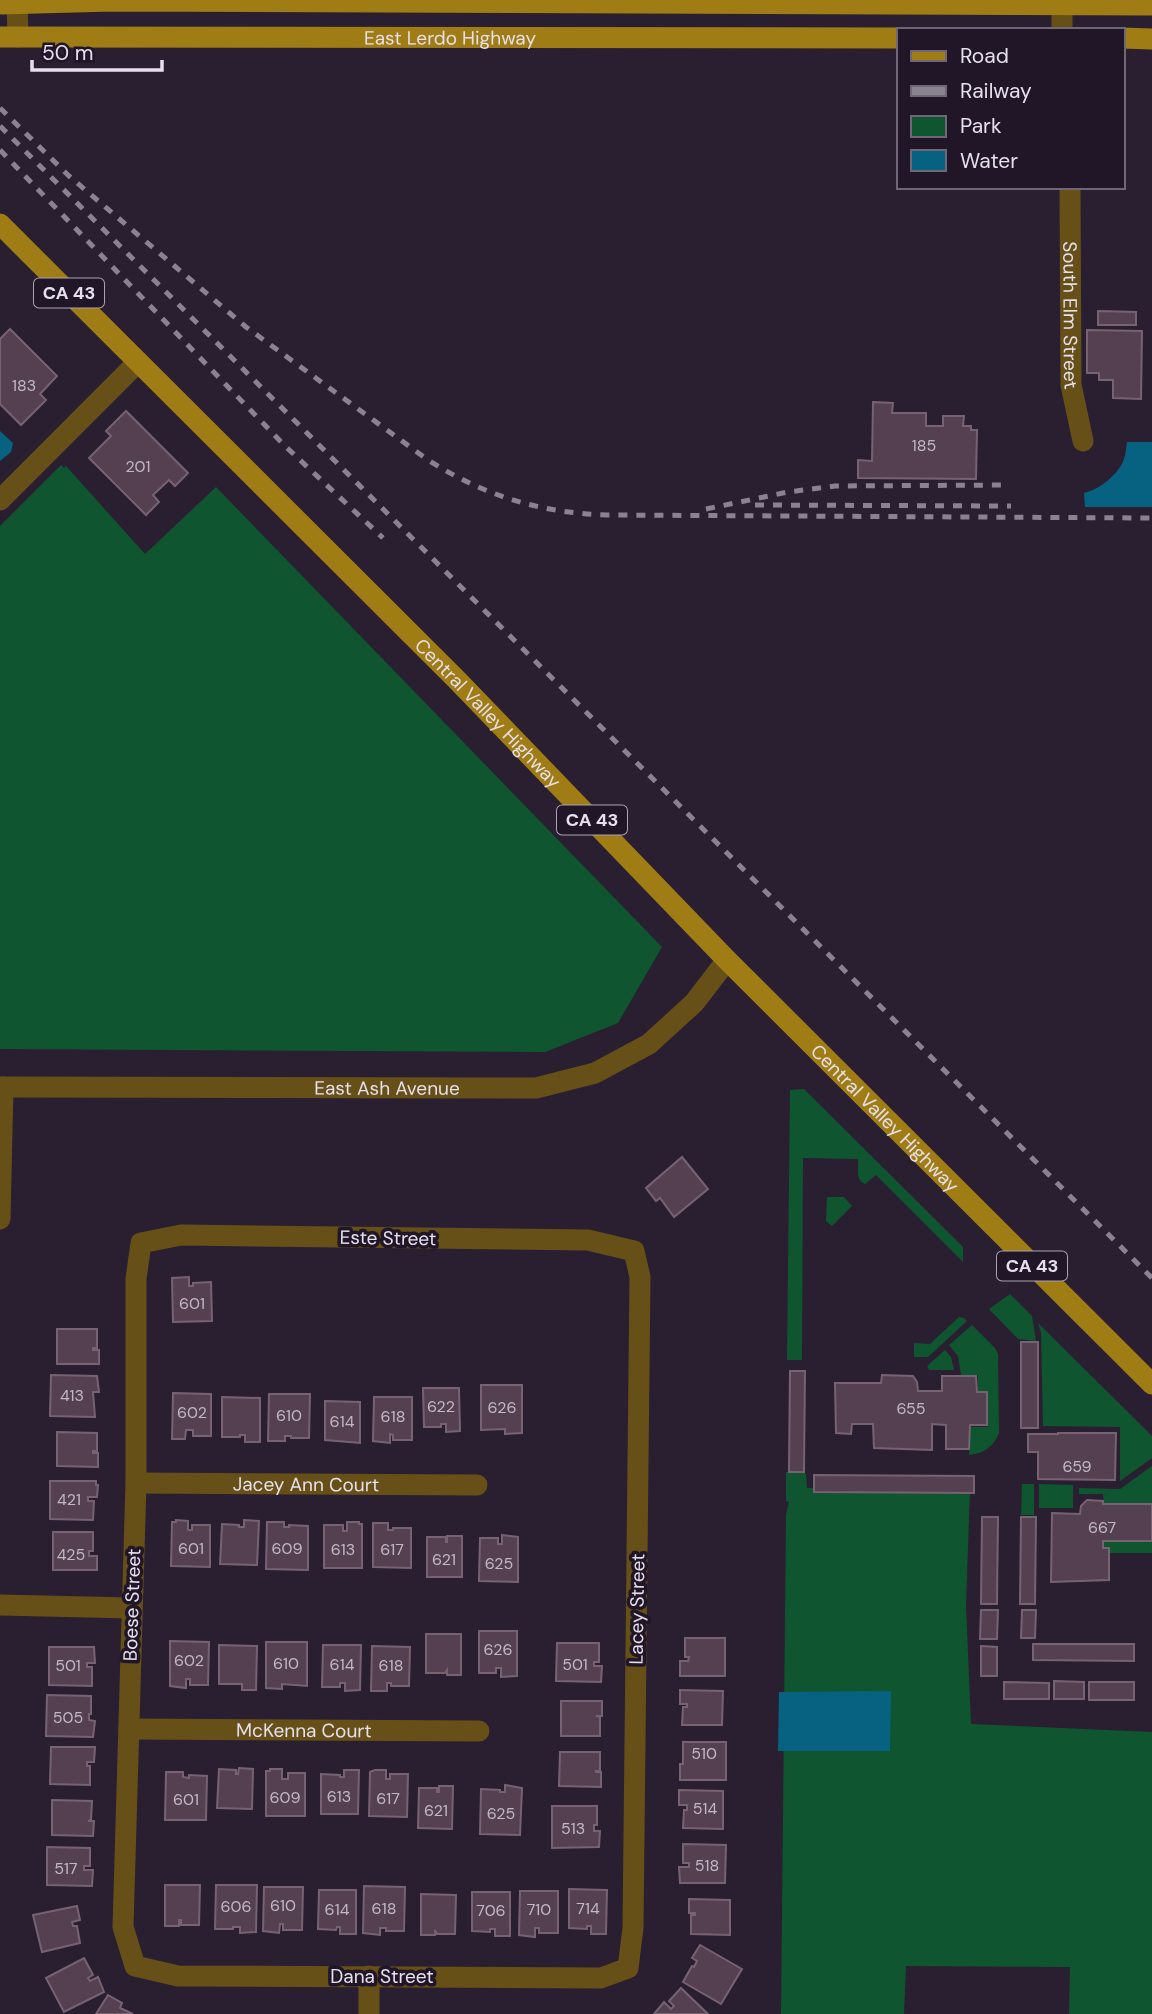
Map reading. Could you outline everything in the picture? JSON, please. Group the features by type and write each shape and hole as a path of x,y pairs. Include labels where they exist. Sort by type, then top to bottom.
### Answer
{"main road":[{"name":"East Lerdo Highway","path":"11,3 1062,2 1152,5"},
{"name":"East Lerdo Highway","path":"9,37 897,38"},
{"path":"1124,38 1152,39"},
{"name":"Central Valley Highway","path":"0,224 457,680 727,960 1152,1384"}],"street":[{"path":"1062,2 1062,28"},
{"path":"9,37 11,3"},
{"name":"South Elm Street","path":"1070,189 1071,385 1083,441"},
{"path":"0,500 138,362"},
{"name":"East Ash Avenue","path":"1,1087 536,1088 594,1073 649,1044 694,1003 727,960"},
{"path":"0,1219 1,1087"},
{"name":"Este Street","path":"141,1243 181,1235 588,1240 634,1251"},
{"name":"Boese Street","path":"135,1966 123,1927 136,1483 136,1279 141,1243"},
{"name":"Lacey Street","path":"628,1968 634,1928 640,1277 634,1251"},
{"name":"Jacey Ann Court","path":"136,1483 477,1485"},
{"path":"0,1605 131,1608"},
{"name":"McKenna Court","path":"129,1729 479,1731"},
{"name":"Dana Street","path":"135,1966 178,1976 601,1978 628,1968"},
{"path":"369,1976 369,2014"}],"green space":[{"path":"61,465 64,468 66,466 145,554 216,487 662,947 618,1023 545,1052 0,1049 0,526"},
{"path":"804,1089 963,1247 963,1262 876,1175 865,1184 862,1182 858,1159 803,1158 802,1360 787,1360 790,1090"},
{"path":"827,1197 844,1197 852,1206 832,1226 826,1221"},
{"path":"1010,1294 1032,1316 1036,1341 1018,1339 989,1309"},
{"path":"959,1317 967,1321 928,1357 914,1357 914,1343 930,1344"},
{"path":"1038,1323 1152,1436 1152,1458 1120,1481 1120,1427 1043,1426 1041,1333"},
{"path":"972,1325 998,1354 999,1433 988,1448 969,1455 970,1427 988,1427 988,1391 978,1391 978,1375 961,1375 958,1356 949,1345"},
{"path":"945,1350 951,1357 954,1370 929,1370 927,1366"},
{"path":"1152,1466 1152,1504 1104,1504 1103,1494 1079,1494 1079,1488 1120,1489"},
{"path":"786,1472 804,1472 807,1488 970,1488 966,1606 971,1724 1152,1732 1152,2014 1069,2014 1070,1967 906,1966 904,2014 781,2014 786,1515 789,1502 786,1501"},
{"path":"1022,1484 1034,1484 1034,1515 1021,1515"},
{"path":"1039,1484 1073,1485 1073,1508 1039,1508"},
{"path":"1103,1542 1152,1542 1152,1553 1104,1553"}],"water":[{"path":"0,431 13,443 11,452 0,461"},
{"path":"1127,442 1152,442 1152,507 1085,507 1084,493 1102,485 1113,476 1125,457"},
{"path":"891,1691 890,1751 778,1751 779,1692"}],"building":[{"path":"1098,311 1136,312 1136,325 1098,325"},
{"path":"10,329 57,376 40,394 46,400 21,425 0,404 0,339"},
{"path":"1087,330 1142,331 1141,399 1113,398 1113,380 1099,380 1099,373 1087,373"},
{"path":"873,402 893,403 892,413 926,413 926,426 943,426 943,416 964,416 963,426 971,426 971,430 977,430 976,479 858,478 858,460 872,461"},
{"path":"126,411 188,473 175,486 169,480 153,495 159,502 146,515 89,458 111,436 106,431"},
{"path":"682,1157 708,1189 674,1217 660,1198 656,1201 646,1188"},
{"path":"189,1277 189,1286 193,1286 193,1283 211,1282 212,1321 173,1322 172,1278"},
{"path":"57,1329 97,1329 97,1348 93,1350 99,1350 99,1364 57,1364"},
{"path":"1021,1342 1038,1342 1038,1428 1021,1428"},
{"path":"790,1371 805,1371 804,1472 789,1472"},
{"path":"51,1375 97,1376 99,1392 93,1392 95,1417 50,1416"},
{"path":"882,1375 913,1376 918,1391 942,1391 942,1376 976,1376 977,1392 987,1392 987,1425 970,1425 969,1449 946,1449 946,1425 932,1424 932,1450 874,1448 873,1424 852,1424 851,1434 836,1433 835,1383 881,1383"},
{"path":"481,1385 522,1385 522,1433 505,1434 505,1429 481,1430"},
{"path":"423,1388 459,1388 460,1431 446,1432 446,1424 441,1424 441,1427 424,1427"},
{"path":"173,1393 211,1394 211,1436 193,1436 193,1430 186,1430 185,1439 172,1439"},
{"path":"269,1394 310,1394 309,1438 285,1436 285,1441 268,1441"},
{"path":"222,1397 260,1398 260,1442 245,1442 245,1435 222,1437"},
{"path":"374,1397 412,1397 412,1440 393,1440 393,1435 390,1434 390,1443 373,1441"},
{"path":"325,1401 360,1402 360,1443 325,1440"},
{"path":"57,1432 97,1433 97,1451 93,1453 98,1453 98,1467 57,1466"},
{"path":"1116,1433 1115,1480 1038,1479 1038,1452 1028,1452 1028,1434"},
{"path":"814,1475 974,1476 974,1493 814,1492"},
{"path":"50,1481 96,1481 97,1497 88,1497 88,1501 94,1501 93,1520 50,1519"},
{"path":"1087,1500 1103,1501 1103,1504 1152,1504 1152,1541 1103,1541 1103,1548 1109,1548 1109,1580 1051,1582 1052,1513 1080,1514 1081,1506"},
{"path":"982,1517 998,1517 997,1604 981,1604"},
{"path":"1021,1517 1036,1517 1035,1604 1020,1604"},
{"path":"244,1520 259,1521 257,1565 220,1564 222,1524 244,1527"},
{"path":"188,1521 188,1530 192,1530 192,1525 210,1525 210,1567 171,1566 172,1522"},
{"path":"267,1522 284,1522 284,1527 308,1526 308,1570 266,1569"},
{"path":"347,1522 362,1524 362,1568 324,1568 324,1525 343,1525 343,1531 347,1531"},
{"path":"373,1523 388,1523 388,1530 411,1528 411,1568 373,1567"},
{"path":"53,1532 93,1532 93,1551 89,1551 89,1556 97,1556 97,1570 53,1570"},
{"path":"502,1535 518,1537 518,1582 479,1581 480,1538 498,1538 498,1544 502,1544"},
{"path":"447,1536 462,1536 462,1577 427,1577 427,1537 446,1537 447,1542"},
{"path":"981,1610 998,1610 997,1639 980,1639"},
{"path":"1022,1610 1036,1610 1035,1638 1021,1638"},
{"path":"479,1631 517,1631 517,1676 501,1677 501,1668 496,1668 496,1673 479,1673"},
{"path":"426,1634 461,1634 461,1675 447,1675 447,1670 445,1673 426,1673"},
{"path":"685,1638 725,1638 725,1676 680,1676 680,1661 688,1661 689,1657 685,1657"},
{"path":"170,1641 209,1642 208,1685 190,1685 190,1679 186,1679 186,1688 170,1686"},
{"path":"266,1642 307,1642 307,1686 282,1684 282,1689 266,1688"},
{"path":"557,1643 599,1643 599,1662 594,1662 594,1666 602,1666 601,1682 556,1681"},
{"path":"1033,1644 1134,1644 1134,1661 1033,1660"},
{"path":"219,1645 257,1646 256,1690 242,1690 242,1684 219,1684"},
{"path":"323,1645 361,1645 360,1690 345,1691 345,1683 340,1683 340,1687 322,1687"},
{"path":"372,1646 410,1647 409,1686 391,1686 391,1683 387,1683 387,1691 371,1691"},
{"path":"981,1646 997,1647 997,1676 981,1676"},
{"path":"49,1647 94,1647 95,1663 87,1663 87,1667 92,1667 92,1686 49,1685"},
{"path":"1054,1681 1084,1682 1084,1699 1054,1699"},
{"path":"1004,1682 1049,1683 1049,1699 1004,1699"},
{"path":"1089,1682 1134,1682 1134,1700 1089,1700"},
{"path":"680,1690 723,1691 722,1725 682,1725 683,1707 687,1707 687,1704 680,1704"},
{"path":"47,1695 91,1696 89,1720 95,1721 93,1737 46,1736"},
{"path":"561,1701 602,1701 602,1716 596,1716 600,1717 600,1736 561,1736"},
{"path":"683,1742 726,1742 726,1780 680,1780"},
{"path":"51,1747 95,1747 94,1762 87,1762 87,1766 90,1766 90,1785 50,1784"},
{"path":"560,1752 600,1752 600,1771 596,1772 601,1772 601,1787 559,1786"},
{"path":"239,1768 253,1769 252,1809 217,1808 219,1769 236,1770 238,1774"},
{"path":"282,1769 282,1779 288,1779 288,1773 305,1773 305,1816 266,1816 266,1771"},
{"path":"344,1770 359,1770 358,1814 321,1814 321,1774 344,1777"},
{"path":"386,1770 386,1779 390,1779 390,1774 408,1774 407,1817 369,1816 370,1772"},
{"path":"166,1772 183,1772 183,1777 189,1778 189,1775 207,1776 206,1820 165,1820"},
{"path":"505,1785 522,1788 520,1835 480,1834 481,1789 505,1792"},
{"path":"439,1786 453,1786 452,1829 418,1828 419,1788 437,1788 439,1792"},
{"path":"679,1790 723,1791 723,1829 683,1828 687,1805 679,1805"},
{"path":"52,1800 92,1801 91,1820 88,1821 94,1821 93,1836 52,1835"},
{"path":"552,1806 597,1806 597,1825 594,1825 594,1831 600,1831 599,1847 552,1848"},
{"path":"683,1844 726,1845 725,1883 680,1883 679,1867 689,1867 689,1863 683,1863"},
{"path":"47,1847 90,1848 90,1866 84,1866 84,1870 93,1870 92,1886 47,1885"},
{"path":"165,1885 200,1885 199,1925 181,1925 179,1920 179,1926 165,1926"},
{"path":"216,1885 257,1885 256,1932 240,1933 240,1927 215,1929"},
{"path":"364,1886 405,1887 404,1931 386,1931 386,1928 380,1928 380,1935 363,1933"},
{"path":"264,1887 303,1887 302,1930 283,1930 283,1924 280,1924 279,1933 263,1931"},
{"path":"569,1889 607,1890 606,1934 591,1934 591,1926 587,1926 587,1929 569,1928"},
{"path":"319,1890 356,1890 356,1934 340,1934 340,1927 336,1930 318,1929"},
{"path":"520,1891 558,1891 558,1933 539,1933 539,1928 535,1928 535,1937 519,1935"},
{"path":"472,1892 510,1892 510,1936 495,1936 495,1929 490,1929 490,1932 472,1931"},
{"path":"421,1894 456,1895 455,1934 437,1934 435,1930 435,1935 421,1935"},
{"path":"689,1899 730,1900 730,1935 691,1934 691,1915 695,1913 689,1913"},
{"path":"77,1906 80,1920 72,1922 73,1926 77,1926 80,1943 42,1952 33,1915"},
{"path":"700,1945 742,1969 721,2004 683,1982 697,1961 692,1958"},
{"path":"84,1958 93,1975 88,1978 90,1981 98,1977 104,1992 64,2012 46,1978"},
{"path":"681,1988 708,2014 654,2014 664,2002 671,2009 674,2006 669,2001"},
{"path":"108,1995 122,2003 120,2008 133,2014 96,2014"}],"railway":[{"path":"0,108 69,176 246,327 428,460 492,493 559,511 608,515 1152,518"},
{"path":"0,126 1152,1278"},
{"path":"0,150 284,445 383,538"},
{"path":"706,509 788,492 835,486 1008,485"},
{"path":"755,505 1011,506"}]}
